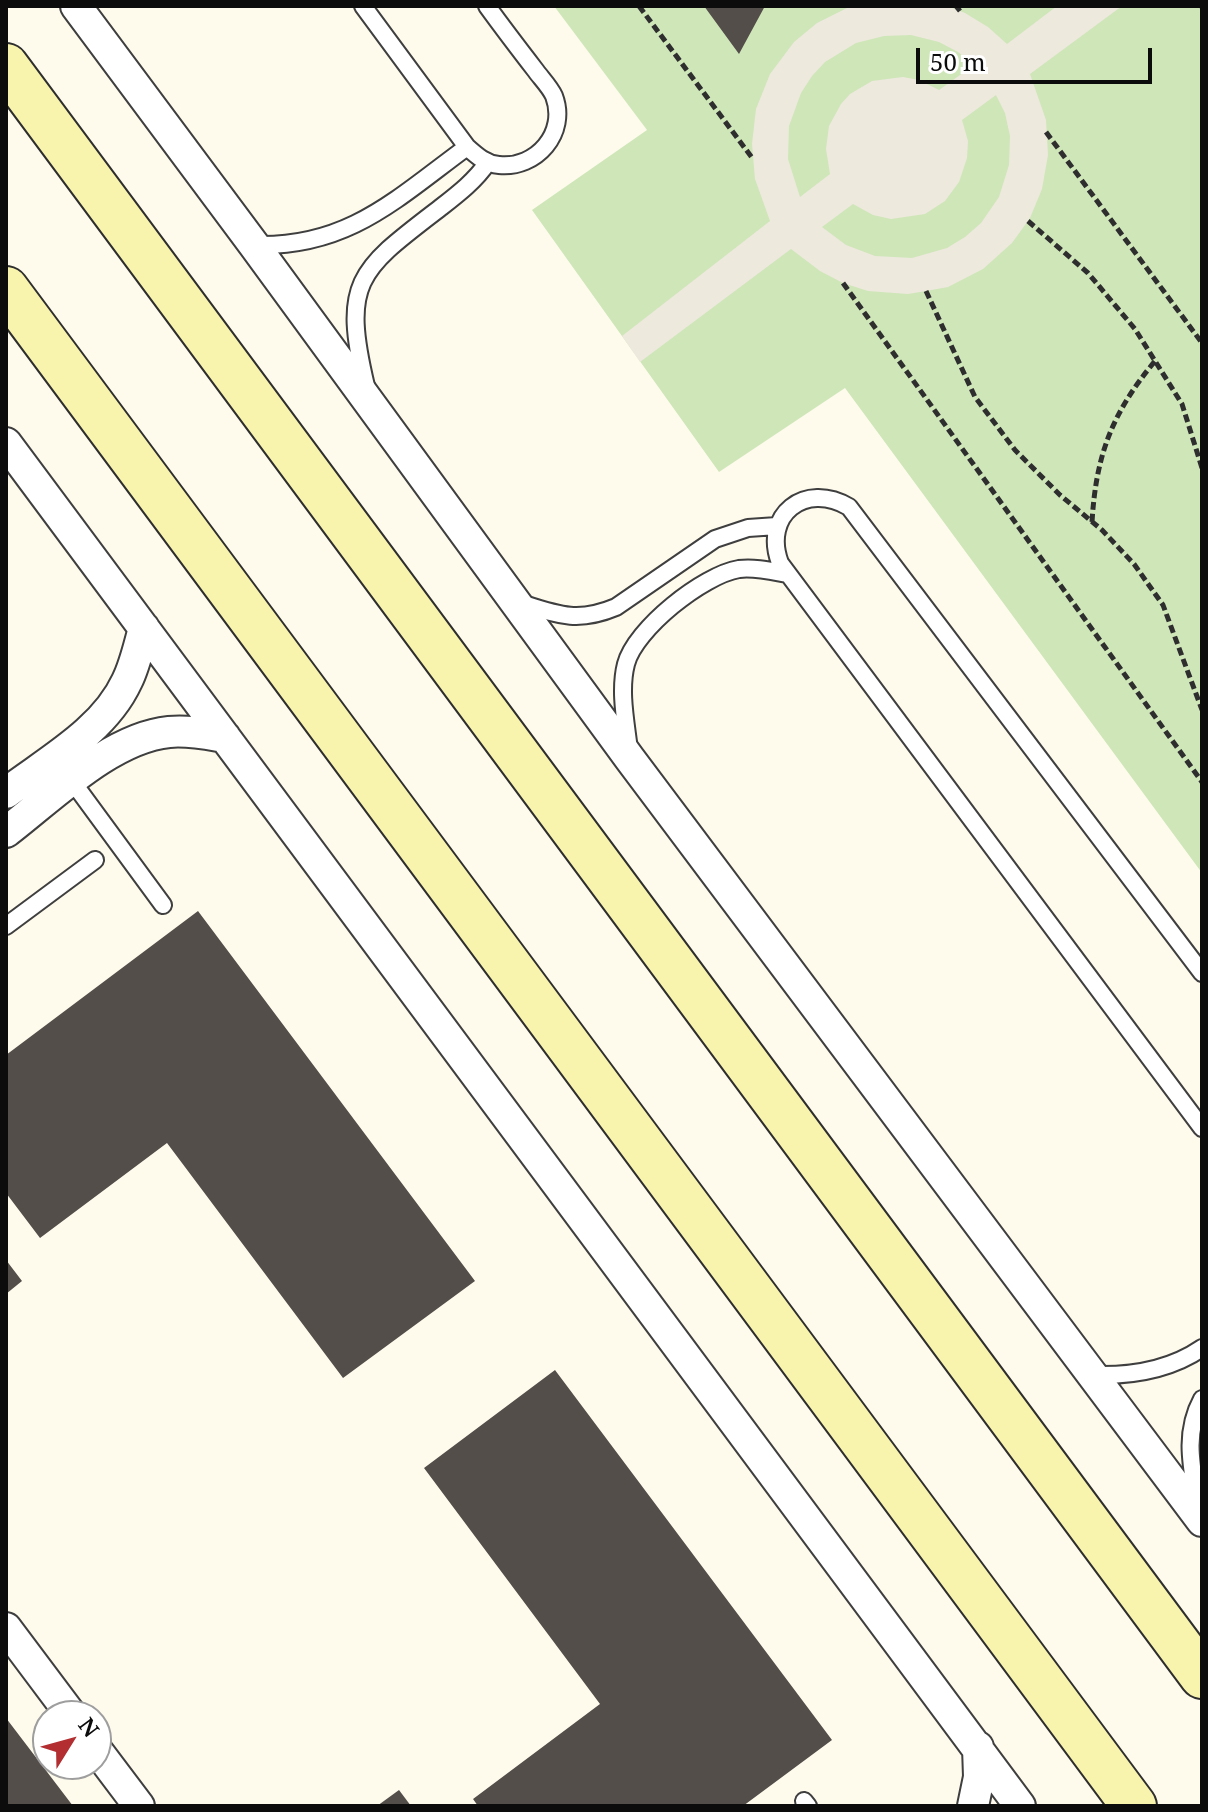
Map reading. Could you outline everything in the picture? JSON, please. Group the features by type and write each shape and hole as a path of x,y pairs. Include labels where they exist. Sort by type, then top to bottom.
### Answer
{"main road":[{"path":"6,66 1202,1676"},
{"path":"6,289 1134,1806"}],"street":[{"path":"76,6 630,759 1201,1520"},
{"path":"6,443 1020,1806"},
{"path":"6,793 75,741 113,705 127,681 144,628"},
{"path":"6,832 115,750 141,738 169,732 198,732 225,737"},
{"path":"6,1628 60,1700"},
{"path":"973,1806 979,1777 978,1747"},
{"path":"112,1770 139,1806"}],"lane":[{"path":"363,6 467,147 488,162 519,165 538,155 552,138 557,117 554,95 487,6"},
{"path":"254,245 319,240 360,224 467,147"},
{"path":"370,403 354,326 355,307 364,278 381,254 467,187 488,162"},
{"path":"1202,973 849,507 826,497 814,497 792,506 777,526 776,551 787,574 1202,1128"},
{"path":"515,601 572,617 602,613 616,607 715,539 748,528 777,526"},
{"path":"630,759 623,683 630,651 638,637 649,625 719,575 756,568 787,574"},
{"path":"72,781 163,905"},
{"path":"6,926 95,860"},
{"path":"1094,1375 1115,1376 1155,1369 1175,1363 1202,1348"},
{"path":"1201,1520 1189,1448 1190,1430 1202,1399"}],"path":[{"path":"639,6 753,159"},
{"path":"1046,132 1202,343"},
{"path":"1028,221 1088,273 1135,329 1182,404 1202,468"},
{"path":"843,283 1202,782"},
{"path":"926,291 975,397 1015,450 1134,564 1163,605 1202,710"},
{"path":"1092,522 1094,482 1101,453 1119,413 1155,361"}],"green space":[{"path":"554,6 1202,6 1202,873 845,388 719,472 532,210 647,130"}],"shaded area":[{"path":"851,6 947,6 988,27 1007,44 1057,6 1122,6 1030,74 1046,120 1048,155 1042,189 1030,218 1012,243 983,269 948,287 908,294 868,291 820,271 791,249 640,362 622,336 770,221 755,179 752,144 756,109 770,74 794,42 817,23","holes":["911,35 939,42 974,65 939,90 919,80 903,77 872,81 850,94 829,126 826,149 830,174 800,197 788,159 789,126 801,93 812,76 825,62 856,43 884,36","996,95 1005,113 1010,136 1009,165 999,197 981,223 965,237 947,248 912,258 875,256 846,245 822,227 853,204 873,215 891,219 925,214 945,201 959,182 967,158 968,141 962,120"]}],"building":[{"path":"704,6 765,6 739,54"},
{"path":"198,911 475,1281 343,1378 167,1143 40,1238 6,1193 6,1055"},
{"path":"6,1260 22,1281 6,1294"},
{"path":"555,1370 832,1740 743,1806 478,1806 473,1799 600,1704 424,1468"},
{"path":"6,1718 32,1752 32,1780 53,1780 73,1806 6,1806"},
{"path":"399,1790 411,1806 377,1806"}]}
